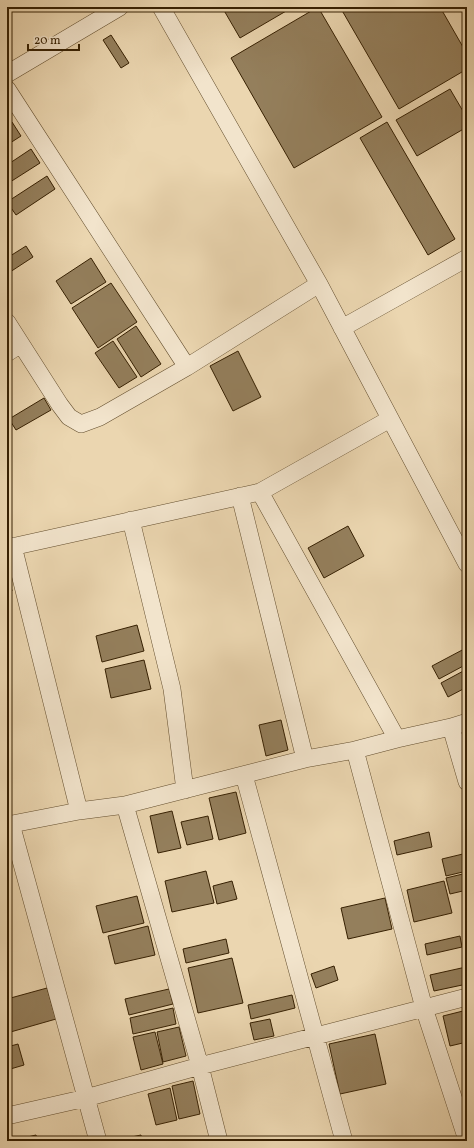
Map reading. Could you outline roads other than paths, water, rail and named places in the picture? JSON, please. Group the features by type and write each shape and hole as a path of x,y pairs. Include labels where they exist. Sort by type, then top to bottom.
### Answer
{"street":[{"path":"7,74 120,7"},
{"path":"161,7 319,284 467,564"},
{"path":"7,89 187,366"},
{"path":"342,328 467,258"},
{"path":"7,322 14,348 69,417 81,424 100,417 187,366 319,284"},
{"path":"80,811 10,547 260,492 390,419"},
{"path":"260,492 397,738"},
{"path":"240,496 304,759"},
{"path":"131,520 172,689 185,790"},
{"path":"98,1141 9,825 80,811 126,805 304,759 355,750 397,738 459,724 467,782"},
{"path":"355,750 424,1008 467,1140"},
{"path":"244,775 344,1141"},
{"path":"126,805 200,1066 219,1141"},
{"path":"7,1116 86,1098 200,1066 467,997"}]}
